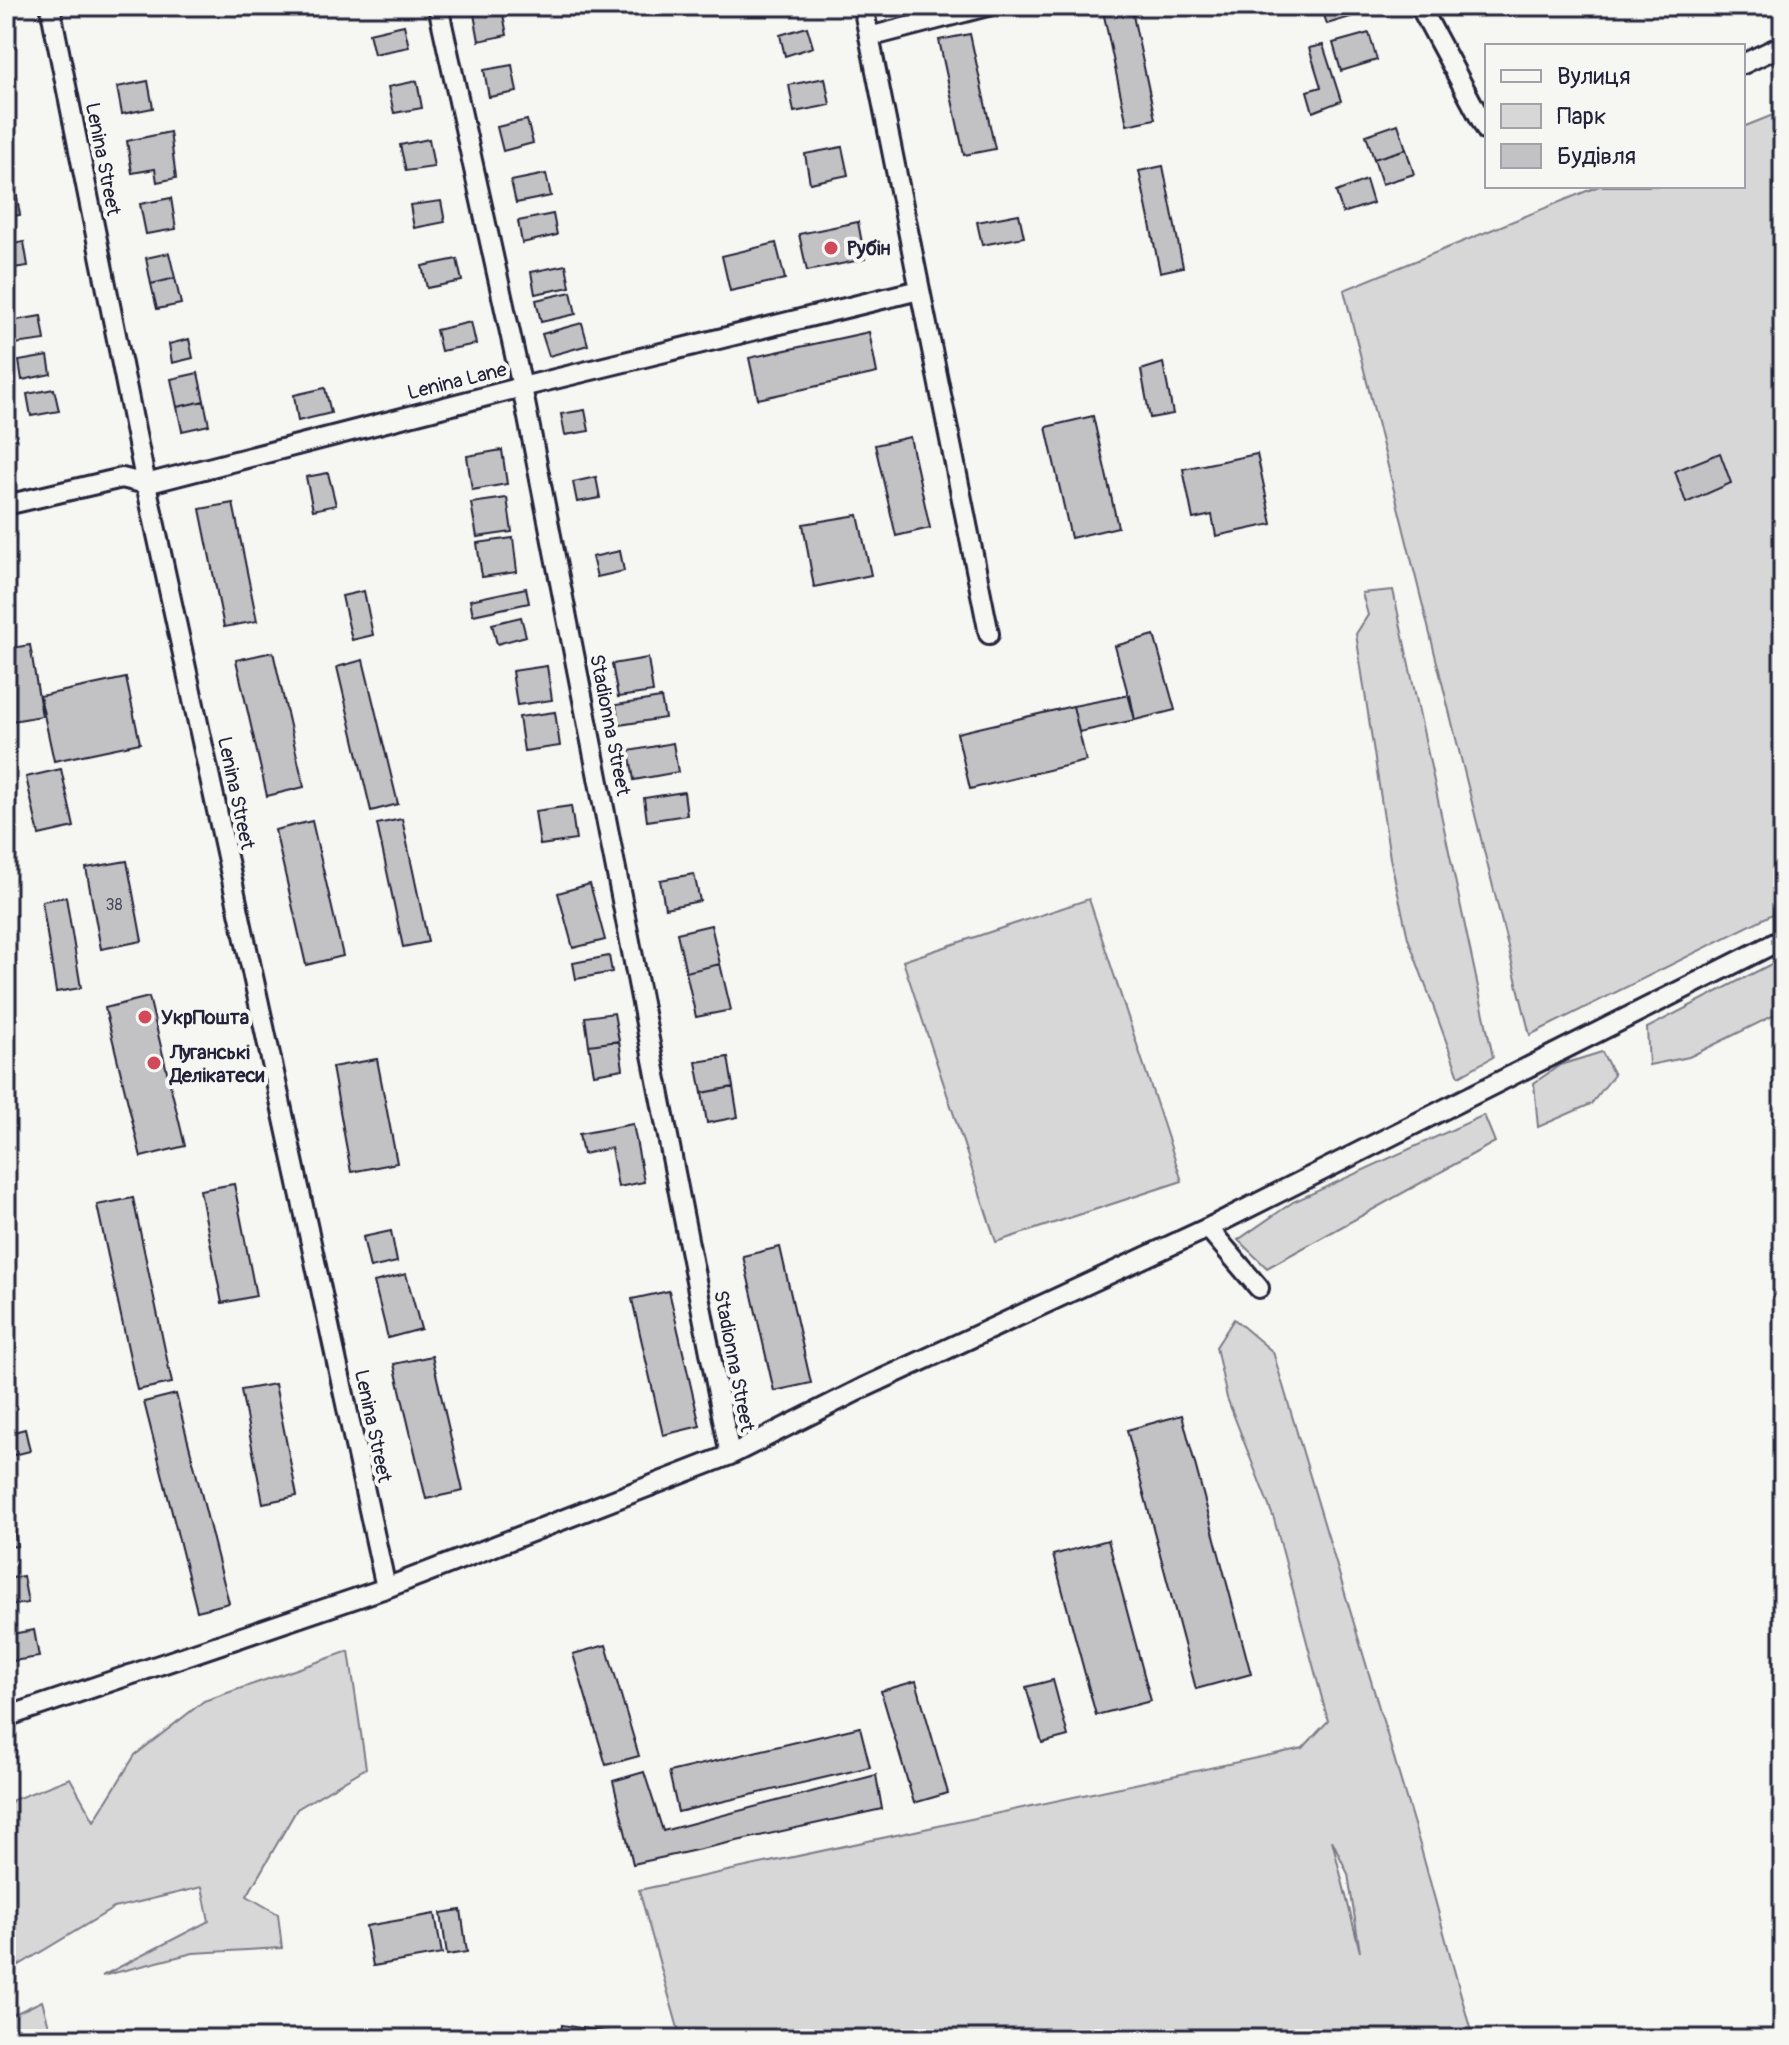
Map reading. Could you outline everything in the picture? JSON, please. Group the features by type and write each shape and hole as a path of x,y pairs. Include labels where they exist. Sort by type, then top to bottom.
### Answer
{"street":[{"name":"Lenina Street","path":"50,6 146,484 386,1588"},
{"name":"Stadionna Street","path":"438,6 522,387 730,1455"},
{"path":"863,6 989,634"},
{"path":"869,37 988,6"},
{"path":"1420,6 1485,127"},
{"path":"1745,63 1783,45"},
{"name":"Lenina Lane","path":"6,505 122,478 146,484 522,387 919,290"},
{"path":"6,1717 386,1588 730,1455 863,1388 1208,1228 1783,939"},
{"path":"1208,1228 1259,1288"}],"green space":[{"path":"1783,111 1783,909 1530,1035 1344,290 1594,188 1745,188 1745,126"},
{"path":"1393,590 1493,1057 1459,1076 1408,938 1390,858 1356,634 1368,615 1362,593"},
{"path":"1089,899 1182,1181 996,1242 903,961"},
{"path":"1783,958 1783,1011 1689,1057 1649,1065 1647,1028"},
{"path":"1602,1052 1614,1075 1591,1104 1538,1127 1534,1083 1560,1065"},
{"path":"1484,1115 1495,1142 1267,1268 1238,1240 1293,1202"},
{"path":"1234,1319 1273,1352 1420,1845 1473,2039 681,2039 639,1890 1303,1748 1328,1721 1274,1519 1227,1398 1216,1347","holes":["1332,1840 1348,1874 1360,1952"]},
{"path":"349,1651 366,1768 297,1809 247,1896 278,1914 282,1948 193,1953 102,1976 209,1921 202,1887 114,1908 6,1973 6,1808 13,1800 70,1778 94,1821 135,1755 204,1701"},
{"path":"42,2001 49,2026 20,2039 6,2039 6,2018"}],"building":[{"path":"1102,6 1131,6 1155,119 1127,125"},
{"path":"1321,6 1361,6 1363,13 1327,24"},
{"path":"1462,6 1481,6 1464,12"},
{"path":"502,9 507,35 479,41 474,14"},
{"path":"404,25 409,47 374,54 369,33"},
{"path":"807,27 813,47 785,56 780,35"},
{"path":"1369,33 1377,60 1341,71 1333,43"},
{"path":"970,34 995,149 964,155 939,40"},
{"path":"1323,45 1341,101 1313,112 1307,91 1321,87 1309,48"},
{"path":"512,65 517,92 489,97 484,70"},
{"path":"825,78 830,105 794,112 789,85"},
{"path":"148,81 153,108 122,114 117,87"},
{"path":"417,81 422,108 394,113 388,87"},
{"path":"527,120 533,143 503,151 497,127"},
{"path":"1398,124 1406,149 1374,159 1366,135"},
{"path":"170,132 176,178 157,182 155,169 132,173 127,141"},
{"path":"429,139 434,167 406,171 400,145"},
{"path":"842,147 848,175 810,183 805,154"},
{"path":"1406,149 1414,174 1382,184 1374,159"},
{"path":"1163,166 1183,267 1160,272 1139,171"},
{"path":"546,174 551,196 516,203 511,181"},
{"path":"1366,180 1373,203 1343,213 1336,192"},
{"path":"16,192 20,215 6,217 6,193"},
{"path":"171,198 176,229 146,234 140,204"},
{"path":"441,201 445,222 414,228 410,205"},
{"path":"553,214 557,235 522,243 518,221"},
{"path":"1019,214 1024,237 982,245 977,222"},
{"path":"858,222 865,259 807,271 799,234"},
{"path":"24,242 28,266 6,269 6,245"},
{"path":"776,243 785,279 730,291 722,256"},
{"path":"169,253 175,278 151,284 146,258"},
{"path":"457,259 462,281 427,288 422,266"},
{"path":"566,265 570,287 535,294 531,272"},
{"path":"175,278 181,304 157,309 151,284"},
{"path":"571,292 576,314 541,322 536,300"},
{"path":"41,316 45,340 15,344 11,321"},
{"path":"471,322 476,344 441,351 436,330"},
{"path":"582,323 588,345 549,356 542,334"},
{"path":"869,332 877,373 758,399 749,358"},
{"path":"189,339 193,358 172,363 169,344"},
{"path":"48,356 51,374 22,380 19,361"},
{"path":"1163,363 1173,414 1150,418 1141,370"},
{"path":"198,373 204,401 177,407 171,379"},
{"path":"325,388 331,413 298,421 294,395"},
{"path":"54,389 59,411 31,416 27,394"},
{"path":"204,401 209,425 182,431 177,407"},
{"path":"585,410 589,431 565,435 561,414"},
{"path":"1093,416 1118,527 1071,538 1046,427"},
{"path":"910,437 930,528 896,536 875,445"},
{"path":"502,450 507,484 472,490 467,456"},
{"path":"1720,453 1731,483 1686,503 1675,471"},
{"path":"1257,454 1272,524 1216,536 1212,515 1193,519 1183,469"},
{"path":"328,473 336,505 313,510 306,477"},
{"path":"596,477 600,498 577,502 573,482"},
{"path":"507,498 512,532 477,537 471,503"},
{"path":"233,503 257,621 224,627 200,509"},
{"path":"858,515 871,575 814,587 803,524"},
{"path":"513,538 517,572 482,577 477,543"},
{"path":"620,551 624,571 597,577 592,557"},
{"path":"526,588 529,603 473,615 470,600"},
{"path":"364,591 373,635 352,640 342,596"},
{"path":"521,617 526,636 497,644 492,624"},
{"path":"1154,635 1175,710 1135,720 1115,646"},
{"path":"30,645 42,716 6,722 6,649"},
{"path":"273,652 304,787 267,796 236,660"},
{"path":"648,658 653,692 618,697 612,664"},
{"path":"363,660 398,804 371,811 337,667"},
{"path":"547,666 552,700 517,705 512,671"},
{"path":"126,678 140,743 54,761 40,696"},
{"path":"1130,695 1135,720 1079,732 1073,706"},
{"path":"661,698 665,718 619,725 616,705"},
{"path":"1073,706 1086,761 970,789 957,733"},
{"path":"555,712 560,746 524,751 519,717"},
{"path":"673,743 678,772 634,780 629,751"},
{"path":"61,769 74,827 39,835 26,777"},
{"path":"684,792 687,815 647,821 644,798"},
{"path":"571,806 576,840 540,845 535,811"},
{"path":"402,819 428,942 403,947 377,824"},
{"path":"312,821 343,956 306,965 275,830"},
{"path":"127,861 142,941 101,949 86,868"},
{"path":"694,874 700,901 665,908 660,880"},
{"path":"590,884 605,940 573,948 558,893"},
{"path":"66,897 81,988 56,992 42,901"},
{"path":"711,925 720,964 686,972 677,933"},
{"path":"609,956 612,972 576,979 573,963"},
{"path":"720,964 731,1010 696,1017 686,972"},
{"path":"149,997 185,1146 141,1157 105,1008"},
{"path":"614,1013 619,1041 589,1045 585,1017"},
{"path":"619,1041 623,1069 594,1074 589,1045"},
{"path":"728,1057 733,1087 702,1093 696,1062"},
{"path":"377,1059 397,1163 351,1172 332,1067"},
{"path":"733,1087 738,1117 707,1123 702,1093"},
{"path":"633,1124 644,1182 618,1187 611,1148 583,1154 579,1134"},
{"path":"234,1184 256,1296 222,1303 200,1190"},
{"path":"133,1198 172,1383 137,1390 97,1205"},
{"path":"391,1231 397,1262 370,1268 363,1237"},
{"path":"780,1247 811,1383 774,1391 743,1256"},
{"path":"406,1274 421,1329 388,1338 374,1282"},
{"path":"669,1291 700,1426 663,1435 632,1299"},
{"path":"432,1356 463,1491 426,1499 394,1364"},
{"path":"275,1384 297,1496 263,1503 241,1390"},
{"path":"176,1394 229,1603 197,1611 144,1402"},
{"path":"1182,1415 1251,1674 1196,1689 1127,1430"},
{"path":"25,1429 30,1451 6,1457 6,1434"},
{"path":"13,1519 17,1546 6,1547 6,1520"},
{"path":"1108,1540 1151,1701 1096,1715 1053,1555"},
{"path":"23,1576 28,1603 6,1606 6,1579"},
{"path":"34,1630 39,1657 6,1662 6,1635"},
{"path":"606,1645 639,1756 606,1765 573,1654"},
{"path":"1053,1680 1068,1736 1042,1743 1026,1687"},
{"path":"916,1681 948,1793 914,1803 881,1691"},
{"path":"860,1727 870,1767 678,1812 669,1772"},
{"path":"644,1772 663,1831 876,1775 882,1809 633,1864 613,1781"},
{"path":"461,1910 467,1952 447,1955 441,1913"},
{"path":"435,1914 442,1954 373,1966 366,1926"},
{"path":"562,2025 624,2035 623,2039 560,2039"}],"place":[{"name":"Рубін","path":"831,248"},
{"name":"УкрПошта","path":"145,1017"},
{"name":"Луганські Делікатеси","path":"154,1063"}]}
